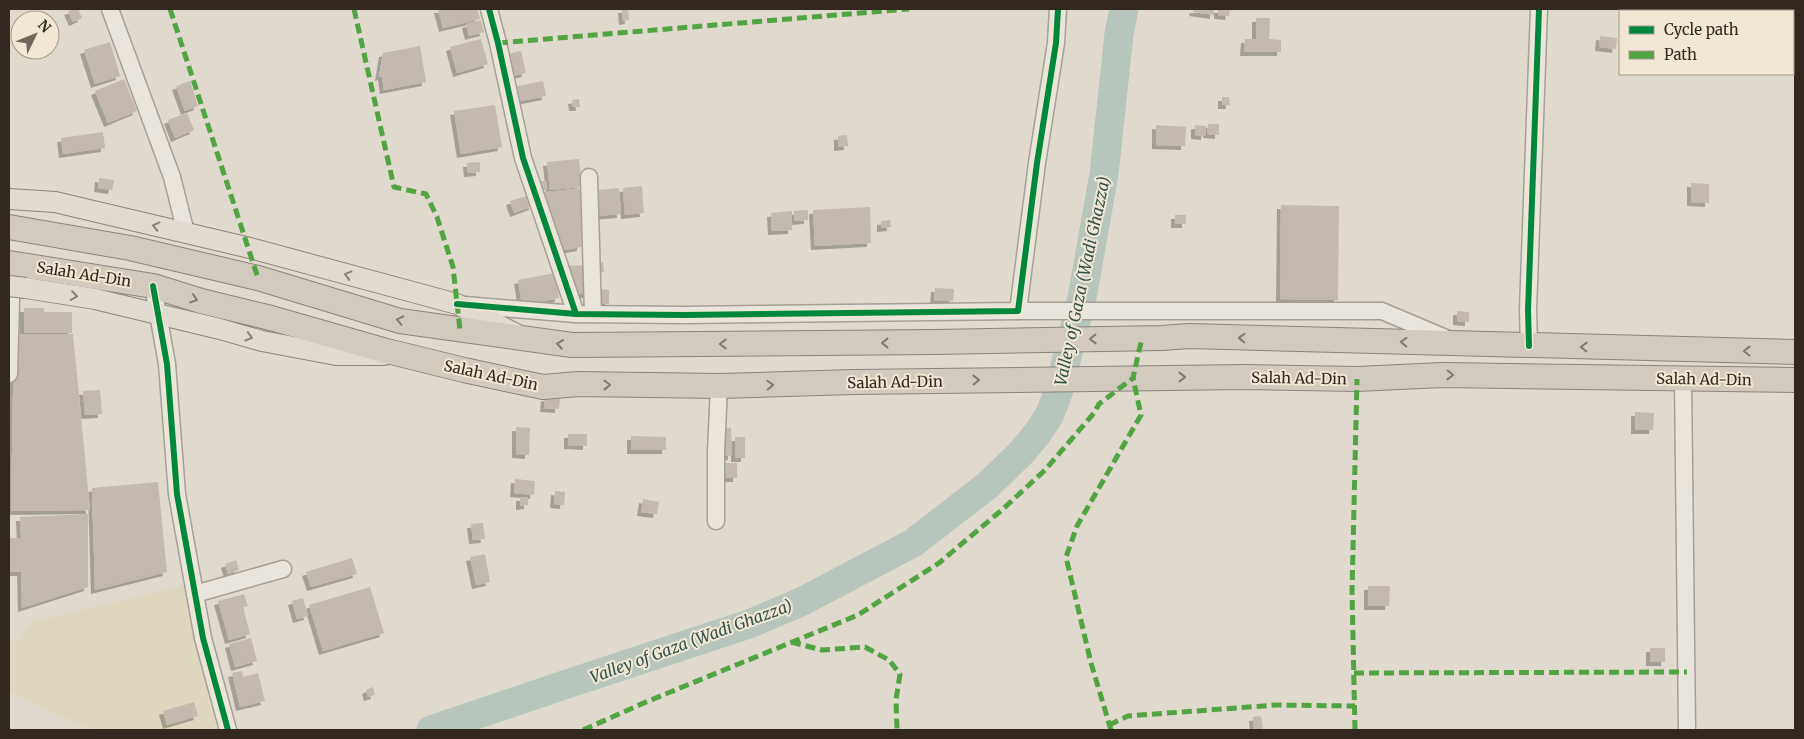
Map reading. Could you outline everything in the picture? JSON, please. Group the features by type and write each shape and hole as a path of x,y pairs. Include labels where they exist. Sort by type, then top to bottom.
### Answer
{"highway":[{"name":"Salah Ad-Din","path":"9,227 130,248 258,278 400,321 572,345 934,342 1190,336 1795,352"},
{"name":"Salah Ad-Din","path":"10,263 153,286 201,301 271,318 402,355 544,387 578,384 718,386 1133,378 1357,379 1442,375 1795,380"}],"main road":[{"path":"9,199 55,202 250,248 457,304 524,339"},
{"path":"17,287 95,299 262,341 336,355 402,355"}],"street":[{"path":"110,9 172,177 186,233"},
{"path":"490,9 523,158 576,314"},
{"path":"1018,311 1037,163 1056,43 1058,9"},
{"path":"1530,346 1528,310 1539,9"},
{"path":"589,177 594,314"},
{"path":"9,374 10,263"},
{"path":"153,286 168,364 177,494 203,638 228,730"},
{"path":"457,304 576,314 683,315 1039,310 1382,311 1457,343"},
{"path":"1684,379 1687,730"},
{"path":"716,521 718,386"},
{"path":"195,594 283,570"}],"shaded area":[{"path":"184,586 217,730 93,730 9,692 9,640 18,643 32,622"}],"building":[{"path":"78,9 82,18 73,22 68,11"},
{"path":"438,9 477,9 480,19 443,28"},
{"path":"622,9 628,9 629,20 623,21"},
{"path":"1194,9 1214,9 1214,15 1193,12"},
{"path":"1218,9 1230,9 1229,16 1218,15"},
{"path":"1256,18 1270,18 1269,39 1281,40 1281,52 1244,52 1245,39 1256,39"},
{"path":"481,20 484,32 469,36 466,24"},
{"path":"1600,36 1617,38 1616,49 1599,47"},
{"path":"481,39 488,64 457,73 450,47"},
{"path":"110,42 120,76 95,84 84,50"},
{"path":"420,46 426,82 384,90 382,76 379,77 383,53"},
{"path":"521,51 526,73 512,76 507,54"},
{"path":"124,79 137,111 108,123 95,91"},
{"path":"190,81 198,106 185,111 176,86"},
{"path":"543,81 546,96 516,102 513,87"},
{"path":"1222,97 1229,97 1230,105 1222,105"},
{"path":"579,99 580,107 573,107 572,100"},
{"path":"495,105 502,147 461,154 454,111"},
{"path":"187,113 194,130 175,138 168,120"},
{"path":"1208,124 1219,124 1219,135 1207,134"},
{"path":"1156,125 1186,127 1185,146 1156,145"},
{"path":"1195,125 1206,126 1205,136 1195,135"},
{"path":"103,132 105,148 63,154 61,138"},
{"path":"847,135 848,146 838,147 838,136"},
{"path":"579,159 582,187 550,190 547,162"},
{"path":"480,162 480,172 468,173 467,163"},
{"path":"99,178 114,180 112,190 98,188"},
{"path":"537,181 546,181 547,190 538,191"},
{"path":"1691,183 1709,184 1709,203 1691,202"},
{"path":"642,186 644,213 625,215 623,188"},
{"path":"583,188 581,247 559,251 538,193"},
{"path":"619,188 621,214 597,216 595,190"},
{"path":"530,195 533,206 514,213 510,201"},
{"path":"1281,205 1339,206 1338,300 1280,299"},
{"path":"870,207 871,243 815,246 813,210"},
{"path":"808,210 808,220 794,221 794,211"},
{"path":"792,211 792,230 772,231 771,213"},
{"path":"1175,215 1186,215 1186,224 1175,224"},
{"path":"890,220 891,227 881,228 881,221"},
{"path":"603,262 604,272 598,273 596,263"},
{"path":"589,265 590,294 575,294 566,266"},
{"path":"555,273 559,298 522,305 518,280"},
{"path":"935,288 954,289 953,301 934,300"},
{"path":"599,289 609,290 609,304 599,304"},
{"path":"24,308 44,308 44,312 72,312 72,333 24,333"},
{"path":"1457,311 1469,312 1469,322 1457,321"},
{"path":"14,334 73,334 90,510 11,511"},
{"path":"100,390 102,414 85,415 83,391"},
{"path":"545,397 560,399 559,409 544,408"},
{"path":"1635,412 1654,413 1653,430 1635,430"},
{"path":"516,427 530,428 529,455 516,454"},
{"path":"721,428 731,428 732,456 722,456"},
{"path":"568,434 587,434 587,446 568,445"},
{"path":"631,436 666,437 666,450 631,450"},
{"path":"735,437 745,437 745,458 735,458"},
{"path":"724,463 737,463 737,478 724,478"},
{"path":"515,479 535,481 534,495 514,493"},
{"path":"158,482 167,572 95,590 92,488"},
{"path":"555,491 565,492 564,505 554,504"},
{"path":"520,497 528,497 528,505 520,506"},
{"path":"643,499 659,502 657,514 641,512"},
{"path":"88,514 88,587 22,608 21,572 9,572 9,538 21,538 20,517"},
{"path":"483,523 485,539 473,540 471,524"},
{"path":"485,554 490,582 476,585 470,557"},
{"path":"352,558 357,574 311,587 306,572"},
{"path":"236,560 239,570 228,574 225,564"},
{"path":"1368,586 1390,586 1389,606 1368,606"},
{"path":"370,587 384,633 323,651 309,605"},
{"path":"244,594 248,606 243,607 250,634 229,640 218,601"},
{"path":"303,598 308,616 297,619 292,601"},
{"path":"251,638 257,661 235,667 229,644"},
{"path":"1650,648 1665,648 1665,662 1650,662"},
{"path":"242,671 243,677 258,673 265,701 240,707 232,673"},
{"path":"373,687 375,695 368,697 366,690"},
{"path":"194,702 198,716 167,725 163,711"},
{"path":"1261,716 1263,730 1254,730 1253,717"}],"waterway":[{"name":"Valley of Gaza (Wadi Ghazza)","path":"431,730 749,624 801,602 913,543 988,485 1020,454 1037,434 1050,414 1058,393 1082,298 1104,174 1119,34 1124,9"}],"marked path":[{"path":"170,9 258,278"},
{"path":"354,9 394,187 426,194 437,217 453,267 460,330"},
{"path":"498,43 909,9"},
{"path":"583,730 646,702 858,615 939,563 1003,509 1045,470 1094,413 1099,404 1133,378 1142,338"},
{"path":"1111,730 1091,663 1066,557 1077,526 1141,415 1133,378"},
{"path":"1355,730 1352,591 1357,379"},
{"path":"791,642 822,650 865,647 889,660 900,674 896,700 897,730"},
{"path":"1354,673 1687,672"},
{"path":"1109,725 1128,716 1276,705 1355,706"}],"cycle path":[{"path":"489,9 523,158 576,314"},
{"path":"457,304 576,314 683,315 1018,311 1037,163 1056,43 1058,9"},
{"path":"1529,346 1528,310 1539,9"},
{"path":"153,286 167,364 177,494 203,638 228,730"}]}
